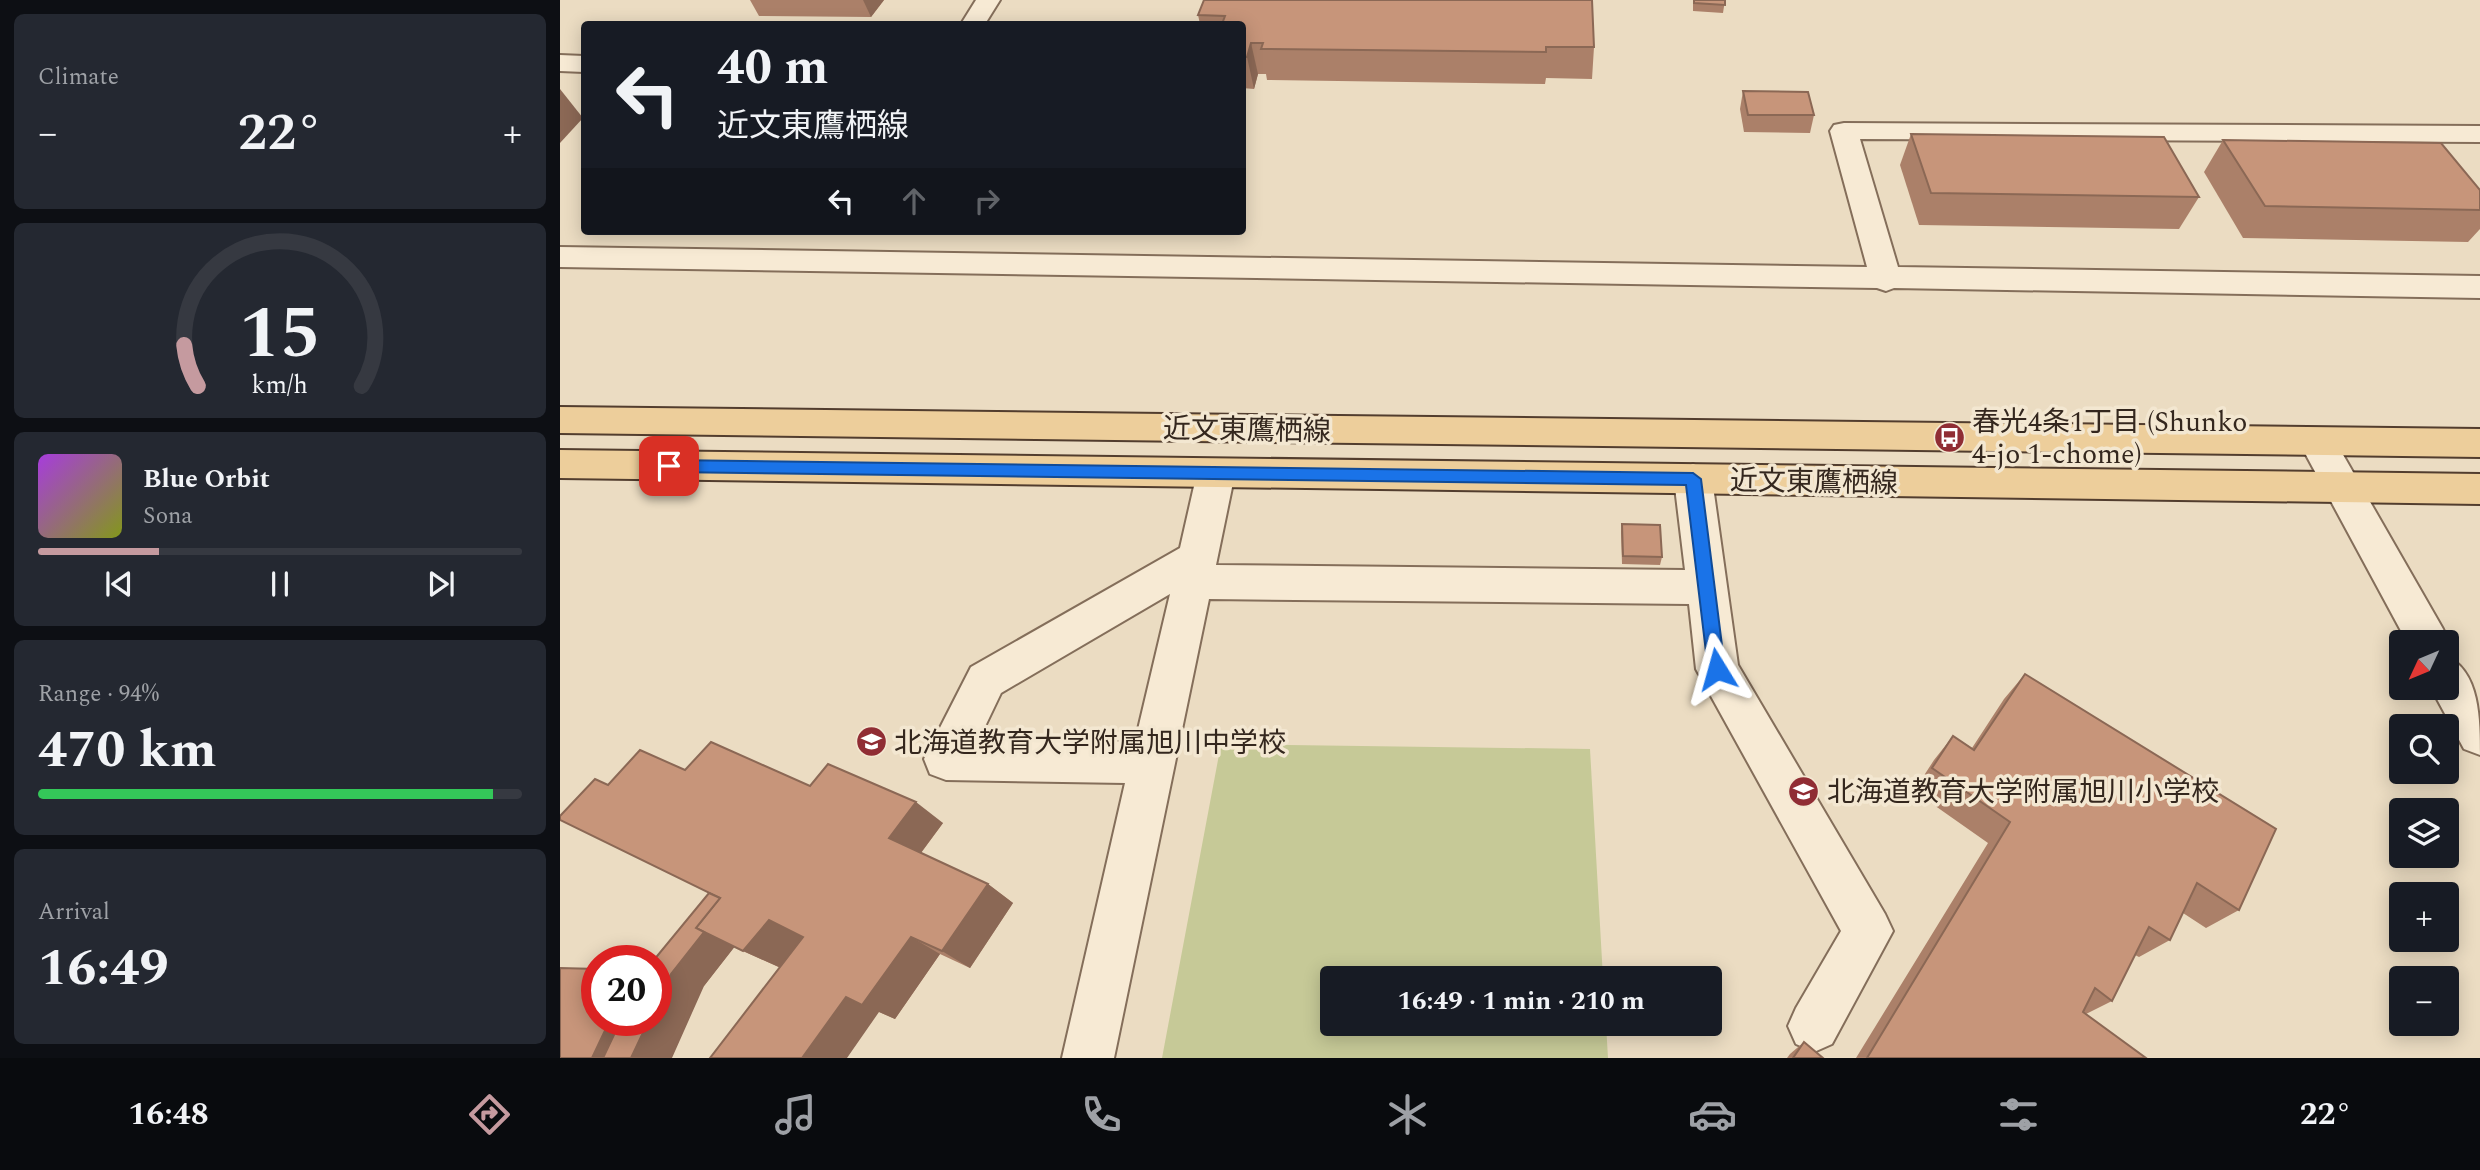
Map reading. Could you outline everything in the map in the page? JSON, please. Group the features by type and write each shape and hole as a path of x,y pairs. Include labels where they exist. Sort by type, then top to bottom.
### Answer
{"main road":[{"name":"近文東鷹栖線","path":"560,421 2480,443"},
{"name":"近文東鷹栖線","path":"560,464 2480,489"}],"street":[{"path":"974,21 988,0"},
{"path":"560,63 581,64"},
{"path":"1886,280 1844,131 2480,134"},
{"path":"560,257 1886,280 2480,287"},
{"path":"2317,442 2421,630"},
{"path":"1088,1058 1216,473"},
{"path":"1693,479 1717,669 1868,931 1814,1026"},
{"path":"1153,763 946,759 986,680 1195,569 1706,587"},
{"path":"2459,698 2480,735"}],"green space":[{"path":"1221,744 1590,749 1602,966 1320,966 1320,1036 1607,1036 1608,1058 1162,1058"}],"building":[{"path":"1204,0 1592,0 1594,47 1546,47 1546,52 1261,49 1263,43 1251,43 1246,57 1246,21 1223,21 1225,16 1198,15"},
{"path":"1694,0 1725,0 1725,5 1694,3"},
{"path":"1743,91 1808,92 1814,115 1748,115"},
{"path":"1911,134 2164,137 2199,197 1931,193"},
{"path":"2223,140 2441,143 2480,190 2480,210 2265,206"},
{"path":"1622,524 1660,525 1662,557 1623,556"},
{"path":"2025,674 2276,829 2239,910 2197,883 2170,940 2149,927 2112,1001 2095,988 2083,1012 2146,1058 1867,1058 2010,822 1932,768 1953,736 1974,750"},
{"path":"711,742 810,786 828,764 916,802 889,838 988,884 942,951 911,937 862,1005 846,997 802,1058 710,1058 803,937 769,920 743,951 696,928 720,898 560,820 560,816 595,779 608,785 640,750 685,770"},
{"path":"709,893 720,898 696,928 704,932 672,973 672,945 666,945"},
{"path":"560,968 581,969 581,1036 602,1036 592,1058 560,1058"},
{"path":"613,1036 641,1036 631,1058 603,1058"},
{"path":"1804,1042 1823,1058 1793,1058"}],"place":[{"name":"春光4条1丁目 (Shunko 4-jo 1-chome)","path":"1949,437"},
{"name":"北海道教育大学附属旭川中学校","path":"871,742"},
{"name":"北海道教育大学附属旭川小学校","path":"1804,791"}],"route":[{"path":"669,466 1693,479 1717,669"}]}
